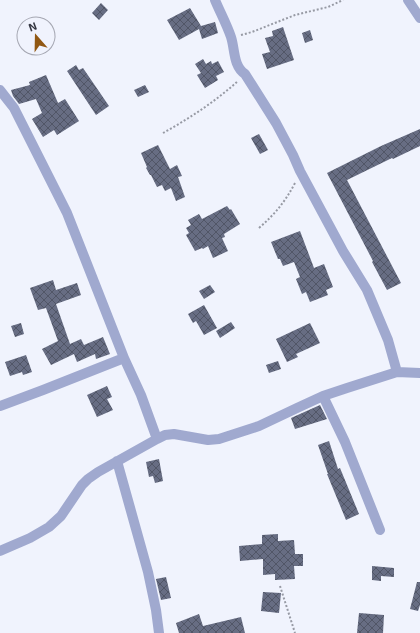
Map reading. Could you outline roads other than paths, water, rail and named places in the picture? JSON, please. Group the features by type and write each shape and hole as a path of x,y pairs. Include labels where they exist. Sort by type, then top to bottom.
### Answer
{"street":[{"path":"215,0 231,37 238,66 245,74 276,123 343,252 367,290 388,340 397,372"},
{"path":"408,0 420,18"},
{"path":"0,90 14,108 67,213 124,358 141,395 157,439"},
{"path":"0,406 124,358"},
{"path":"0,551 30,538 49,527 61,516 82,485 88,479 117,461 165,435 174,434 208,440 219,439 259,426 323,396 397,372 420,373"},
{"path":"323,396 345,442 380,530"},
{"path":"117,461 148,572 159,633"}]}
